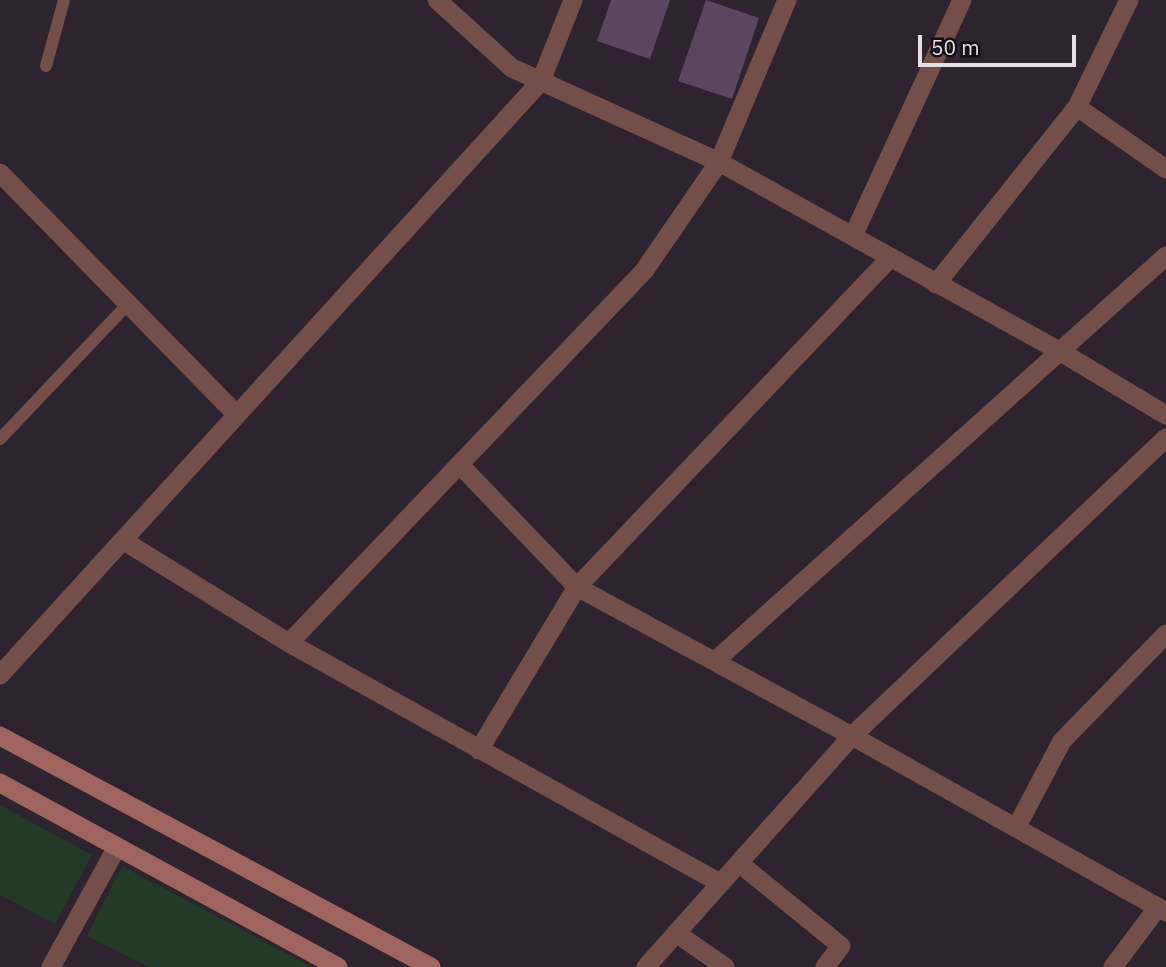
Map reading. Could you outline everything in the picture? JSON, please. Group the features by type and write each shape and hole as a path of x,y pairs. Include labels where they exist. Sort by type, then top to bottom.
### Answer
{"main road":[{"path":"0,736 431,967"},
{"path":"0,783 338,967"}],"street":[{"path":"437,0 512,68 719,162 1061,352 1166,415"},
{"path":"0,675 541,81 573,0"},
{"path":"289,643 644,271 719,162 787,0"},
{"path":"853,236 962,0"},
{"path":"936,284 1077,107 1129,0"},
{"path":"1077,107 1166,169"},
{"path":"0,173 236,414"},
{"path":"715,661 1166,256"},
{"path":"479,750 577,587 891,257"},
{"path":"646,967 852,736 1166,438"},
{"path":"460,465 577,587 1162,909 1113,967"},
{"path":"124,541 289,643 720,883"},
{"path":"1016,828 1062,741 1166,634"},
{"path":"51,967 117,847"},
{"path":"738,863 841,946 825,967"},
{"path":"676,933 725,967"}],"lane":[{"path":"46,66 64,0"},
{"path":"0,439 128,304"}],"green space":[{"path":"0,805 92,855 55,924 0,895"},
{"path":"122,866 312,967 149,967 87,936"}],"building":[{"path":"611,0 670,0 650,59 597,41"},
{"path":"706,0 759,18 732,99 678,81"}]}
